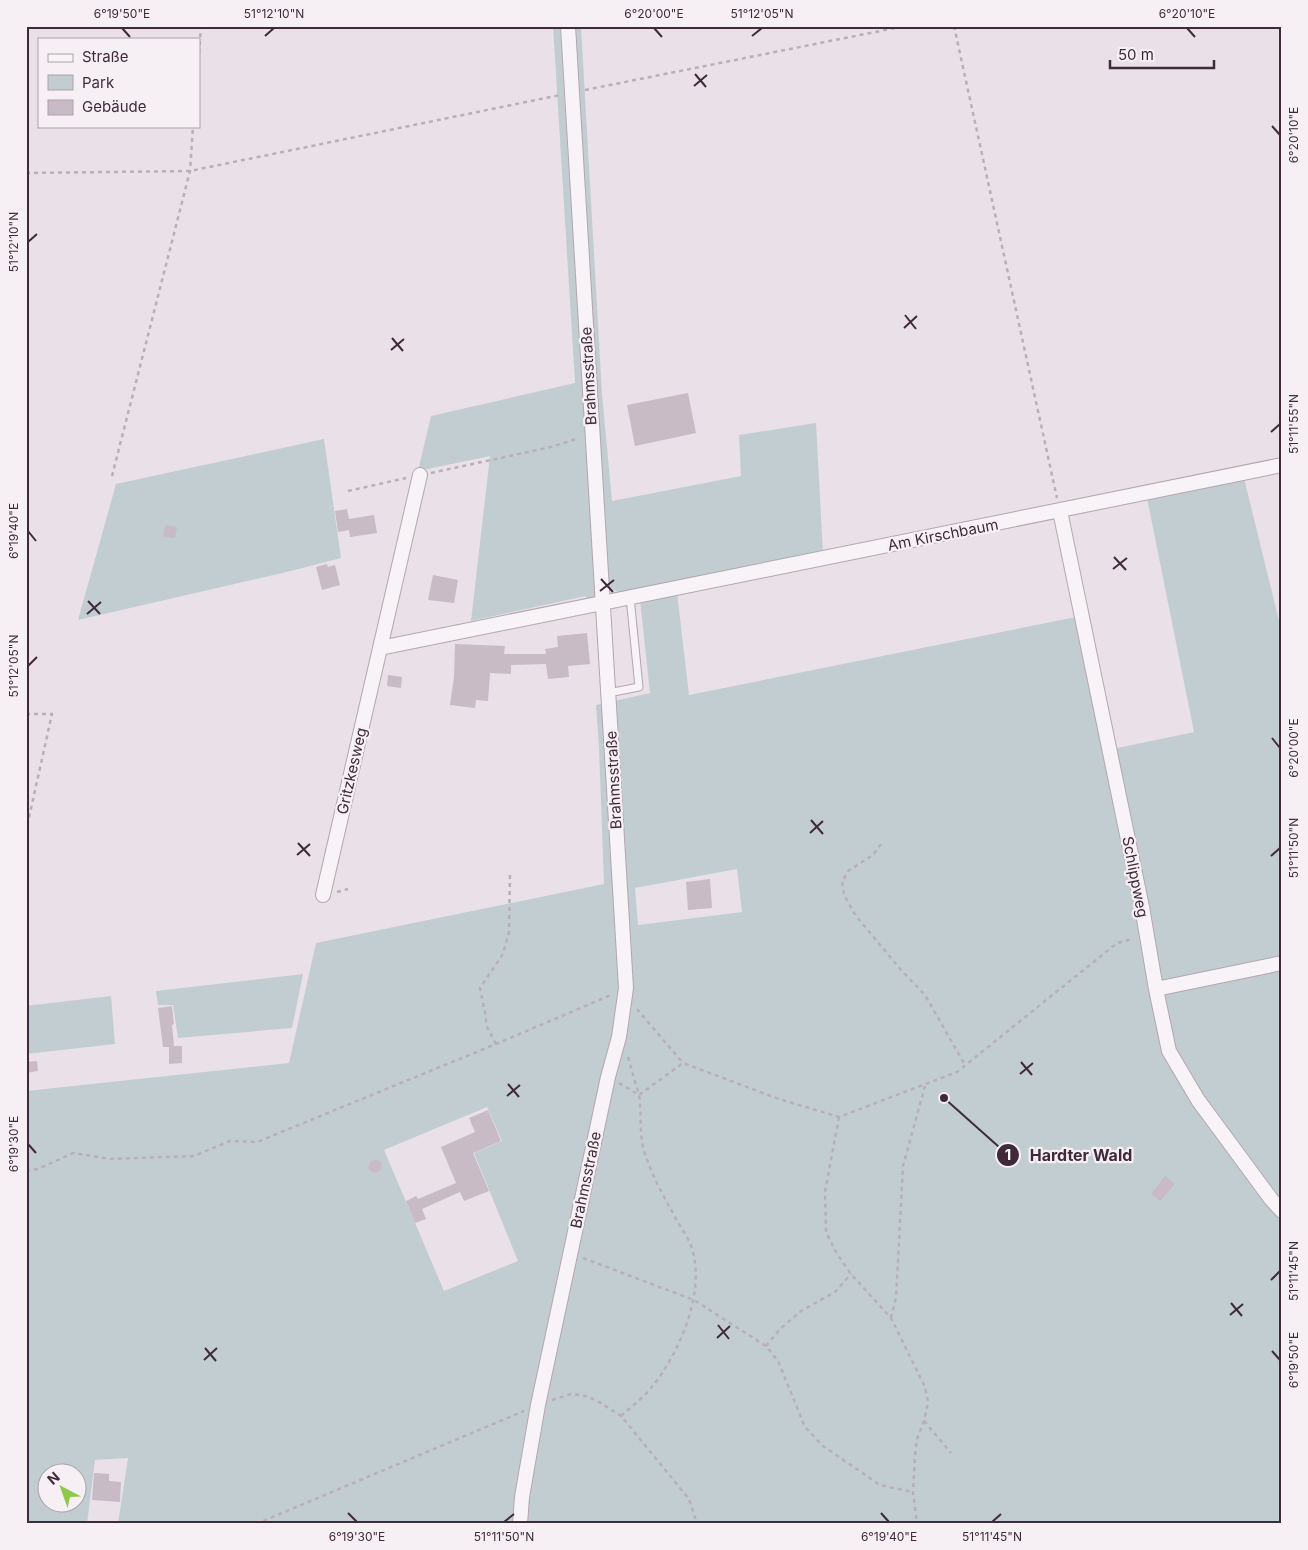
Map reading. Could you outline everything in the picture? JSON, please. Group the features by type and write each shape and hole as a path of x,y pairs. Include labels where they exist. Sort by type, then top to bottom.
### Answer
{"street":[{"name":"Brahmsstraße","path":"520,1524 522,1497 538,1404 608,1077 619,1037 626,993 568,26"},
{"name":"Am Kirschbaum","path":"603,602 1060,512 1282,466"},
{"name":"Gritzkesweg","path":"323,895 420,475"},
{"name":"Schlippweg","path":"1060,512 1169,1051 1198,1100 1271,1200 1282,1211"},
{"path":"380,648 603,602"},
{"path":"1156,989 1282,963"}],"lane":[{"path":"608,693 639,687 630,597"}],"path":[{"path":"200,40 201,26"},
{"path":"26,173 190,171 572,92 905,26"},
{"path":"954,26 1060,512"},
{"path":"112,476 190,171 193,128"},
{"path":"348,491 551,447 593,434"},
{"path":"26,714 52,714 26,831"},
{"path":"881,844 873,855 848,872 842,882 844,895 856,916 901,970 925,995 965,1065"},
{"path":"496,1044 486,1025 480,988 503,954 509,932 510,873"},
{"path":"26,1171 38,1169 73,1153 110,1160 194,1156 230,1141 257,1142 626,993 637,1009 683,1063 779,1098 839,1117 957,1072 1117,943 1147,935"},
{"path":"636,1018 637,1009"},
{"path":"621,1416 651,1389 679,1346 694,1300 695,1260 690,1243 663,1196 644,1150 640,1129 641,1108 628,1058 630,1052"},
{"path":"639,1095 683,1063"},
{"path":"608,1077 639,1095"},
{"path":"891,1318 896,1298 903,1166 925,1085"},
{"path":"839,1117 825,1192 826,1232 837,1254 851,1274 891,1318 925,1388 928,1402 924,1421 917,1439 913,1492 917,1524"},
{"path":"571,1254 694,1300 766,1346 778,1361 805,1427 823,1446 880,1485 913,1492"},
{"path":"766,1346 780,1330 802,1311 835,1292 851,1274"},
{"path":"256,1524 538,1404 571,1394 596,1400 621,1416 689,1499 697,1524"},
{"path":"924,1421 951,1453"}],"green space":[{"path":"553,26 560,26 596,595 587,601 586,596 471,621 490,456 418,471 431,416 575,383"},
{"path":"573,26 581,26 602,394 612,501 741,476 739,435 816,423 823,554 629,592 616,591 609,586"},
{"path":"324,439 341,558 78,620 116,484"},
{"path":"1244,478 1282,633 1282,1524 118,1524 128,1458 95,1460 87,1524 26,1524 26,1091 289,1063 316,943 604,884 596,705 650,693 640,600 677,593 689,695 1076,617 1113,749 1194,732 1147,498","holes":["737,869 742,912 638,925 635,888","487,1107 502,1141 474,1153 518,1261 444,1291 384,1150"]},
{"path":"303,974 292,1028 178,1038 173,1005 158,1005 156,991"},
{"path":"111,996 115,1044 26,1054 26,1006"}],"building":[{"path":"688,393 696,433 635,446 627,405"},
{"path":"347,509 349,519 374,515 377,533 350,537 349,530 338,532 335,511"},
{"path":"165,525 177,527 175,538 163,537"},
{"path":"327,564 328,567 335,565 340,585 322,590 316,567"},
{"path":"433,575 458,580 454,603 428,600"},
{"path":"587,633 590,664 568,666 569,677 548,679 546,664 511,665 511,674 490,673 488,701 476,700 475,708 450,705 454,677 455,644 505,646 504,654 546,654 545,649 558,647 557,636"},
{"path":"388,675 402,677 401,688 387,686"},
{"path":"710,879 712,908 688,910 686,882"},
{"path":"172,1006 174,1046 182,1046 182,1063 169,1064 169,1047 163,1047 158,1008"},
{"path":"37,1061 38,1071 26,1073 26,1062"},
{"path":"488,1110 501,1141 473,1153 489,1191 464,1201 460,1192 422,1209 426,1219 415,1223 406,1201 416,1196 418,1199 456,1183 441,1147 475,1132 469,1118"},
{"path":"376,1159 382,1163 380,1171 374,1173 368,1169 370,1162"},
{"path":"1165,1176 1175,1184 1160,1201 1151,1194"},
{"path":"94,1473 109,1474 109,1481 121,1482 120,1502 92,1500"}],"place":[{"name":"Hardter Wald","path":"944,1098"}]}
